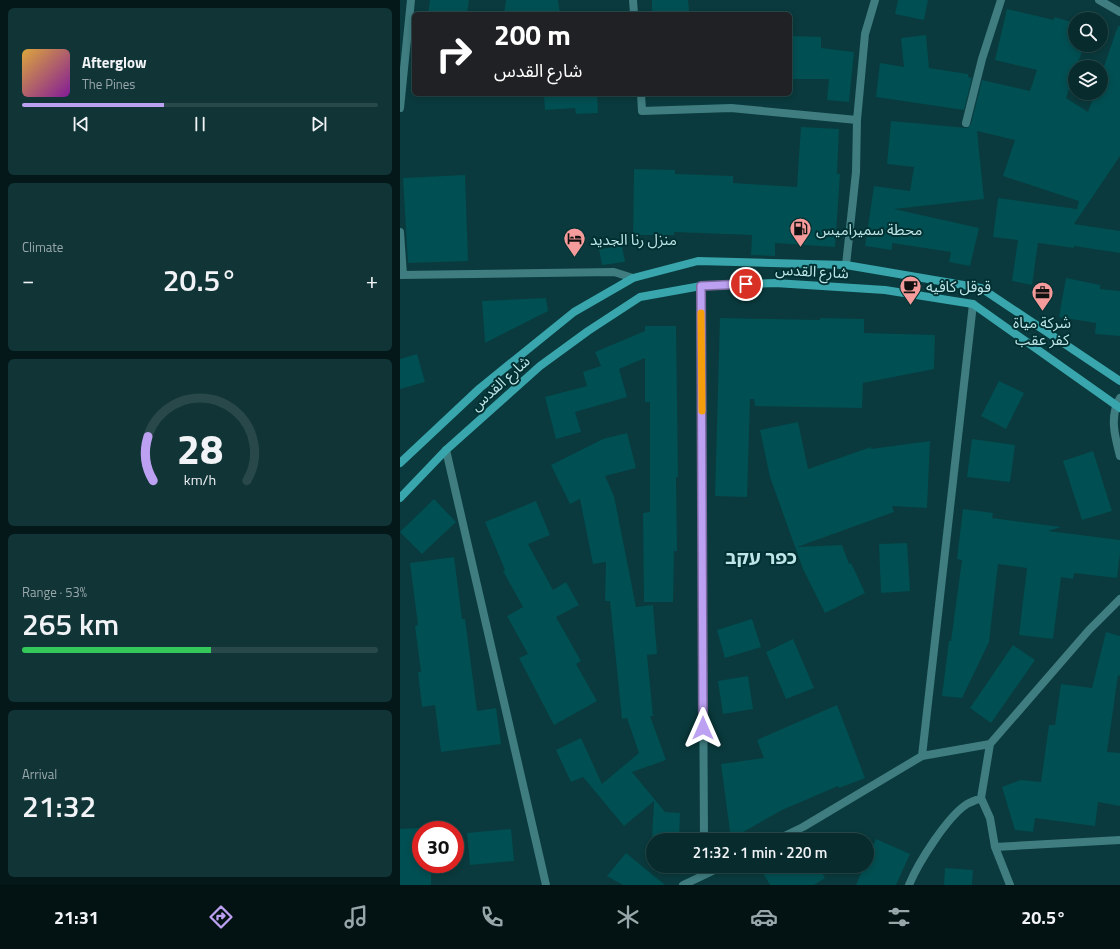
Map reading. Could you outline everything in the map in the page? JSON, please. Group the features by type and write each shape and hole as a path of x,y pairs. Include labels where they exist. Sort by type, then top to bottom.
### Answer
{"main road":[{"name":"شارع القدس","path":"400,463 480,388 574,312 633,278 698,261 846,265 980,288 1120,381"},
{"name":"شارع القدس","path":"400,498 446,450 540,366 588,331 640,297 701,286 775,283 885,290 973,304 1006,325 1119,404"}],"street":[{"path":"400,108 411,0"},
{"path":"633,0 634,12"},
{"path":"846,265 856,172 857,120 865,34 875,0"},
{"path":"966,123 982,59 1000,0"},
{"path":"1099,0 1120,12"},
{"path":"641,96 642,111 731,108 857,120"},
{"path":"400,232 401,275 614,272 633,278"},
{"path":"701,286 704,833"},
{"path":"922,756 973,304"},
{"path":"1119,404 1114,432 1120,456"},
{"path":"446,450 546,885"},
{"path":"1010,885 995,847 990,818 981,798 990,744 1089,630 1120,598"},
{"path":"791,833 804,827 922,756 990,744"},
{"path":"909,885 915,871 940,832 966,805 981,798"},
{"path":"995,847 1120,840"},
{"path":"683,885 710,873"}],"building":[{"path":"430,0 469,0 467,12 428,12"},
{"path":"506,0 558,0 560,12 504,12"},
{"path":"652,0 688,0 689,11 652,12"},
{"path":"898,0 928,0 924,20 895,14"},
{"path":"1007,9 1054,20 1054,17 1068,21 1068,52 1082,52 1079,60 1068,60 1068,92 1066,98 1088,112 1092,100 1108,100 1108,60 1106,60 1118,26 1120,26 1120,156 1074,224 1120,231 1120,253 1074,246 1074,248 1038,243 1032,285 1012,281 1018,240 993,237 998,198 1077,209 1079,201 1003,176 1015,140 977,131 984,199 894,209 979,228 970,266 949,262 951,252 892,243 892,250 865,246 874,186 910,191 914,167 887,164 891,121 967,128 971,124 982,80 1030,91 1037,70 995,60"},
{"path":"926,35 929,68 968,74 968,77 972,78 964,110 876,97 880,63 904,67 901,38"},
{"path":"792,36 821,37 821,48 854,52 849,102 827,100 829,79 792,79"},
{"path":"544,96 597,96 598,113 576,114 575,108 545,110"},
{"path":"801,127 839,129 837,174 840,174 835,247 775,243 775,256 751,255 752,235 674,232 674,235 633,235 634,169 675,170 675,174 733,176 733,183 797,187"},
{"path":"465,175 468,261 408,263 403,178"},
{"path":"622,246 625,262 602,265 599,249"},
{"path":"1066,278 1100,285 1100,289 1120,291 1120,336 1095,334 1096,323 1059,317"},
{"path":"546,298 548,311 485,343 482,301"},
{"path":"720,318 820,320 820,318 864,319 864,333 935,335 934,369 863,383 862,408 755,406 754,399 750,399 747,497 715,496"},
{"path":"645,326 676,326 678,477 676,477 677,551 674,551 673,602 644,602 643,513 650,512 650,402 645,402 645,358 619,369 627,397 575,412 581,432 556,439 545,397 587,386 583,372 601,366 595,352 645,331"},
{"path":"417,354 425,382 400,389 400,359"},
{"path":"999,381 1024,393 1006,429 981,416"},
{"path":"798,422 808,469 871,447 871,449 930,441 927,508 892,506 894,512 797,547 842,545 849,564 851,563 865,593 825,613 803,569 770,477 760,430"},
{"path":"627,433 636,468 605,476 614,496 636,607 653,605 657,654 647,655 653,716 650,716 666,760 632,772 665,812 680,813 679,833 652,833 654,801 624,826 583,777 571,782 556,750 581,738 602,784 639,753 627,718 622,719 610,601 605,601 606,562 593,564 580,499 570,504 551,465 603,439"},
{"path":"972,439 1015,445 1010,482 967,477"},
{"path":"1093,451 1112,511 1082,520 1063,461"},
{"path":"434,499 456,522 422,554 400,532"},
{"path":"536,501 550,535 528,544 553,590 566,582 579,605 556,617 581,661 576,664 597,701 554,725 519,658 528,654 507,616 523,607 503,571 505,570 485,522"},
{"path":"963,509 993,513 992,518 1061,527 1048,531 1120,540 1120,553 1117,578 1074,573 1073,579 1061,577 1053,639 1019,635 1027,568 998,564 989,642 962,698 942,696 962,560 957,559"},
{"path":"907,543 910,591 881,593 879,544"},
{"path":"454,557 462,619 465,619 477,711 496,708 501,744 441,752 435,705 422,707 418,672 421,672 415,626 418,625 410,563"},
{"path":"752,619 761,647 725,658 717,630"},
{"path":"1106,632 1120,636 1120,676 1118,675 1107,752 1120,753 1120,806 1098,802 1095,826 1035,818 1033,832 1015,830 1002,787 1021,780 1041,782 1049,725 1055,725 1061,684 1092,688"},
{"path":"793,639 814,688 786,699 766,652"},
{"path":"1013,645 1035,660 991,723 970,708"},
{"path":"748,676 753,709 723,714 718,681"},
{"path":"837,705 865,778 839,788 838,786 782,810 742,833 730,833 721,764 764,758 757,740"},
{"path":"412,828 412,873 431,873 431,885 400,885 400,829"},
{"path":"511,829 514,861 470,865 467,833"},
{"path":"876,839 910,854 896,885 856,885 861,873 874,873 874,843"},
{"path":"626,853 646,869 646,873 650,873 665,885 623,885 607,876"},
{"path":"945,868 973,870 972,885 944,885"},
{"path":"763,873 822,873 825,878 814,885 770,885"}],"slow traffic":[{"path":"701,313 702,411"}],"place":[{"name":"محطة سميراميس","path":"800,248"},
{"name":"منزل رنا الجديد","path":"575,258"},
{"name":"قوقل كافيه","path":"911,306"},
{"name":"شركة مياة كفر عقب","path":"1042,312"}],"district":[{"name":"כפר עקב","path":"761,556"}],"route":[{"path":"703,728 701,286 746,284"}]}
